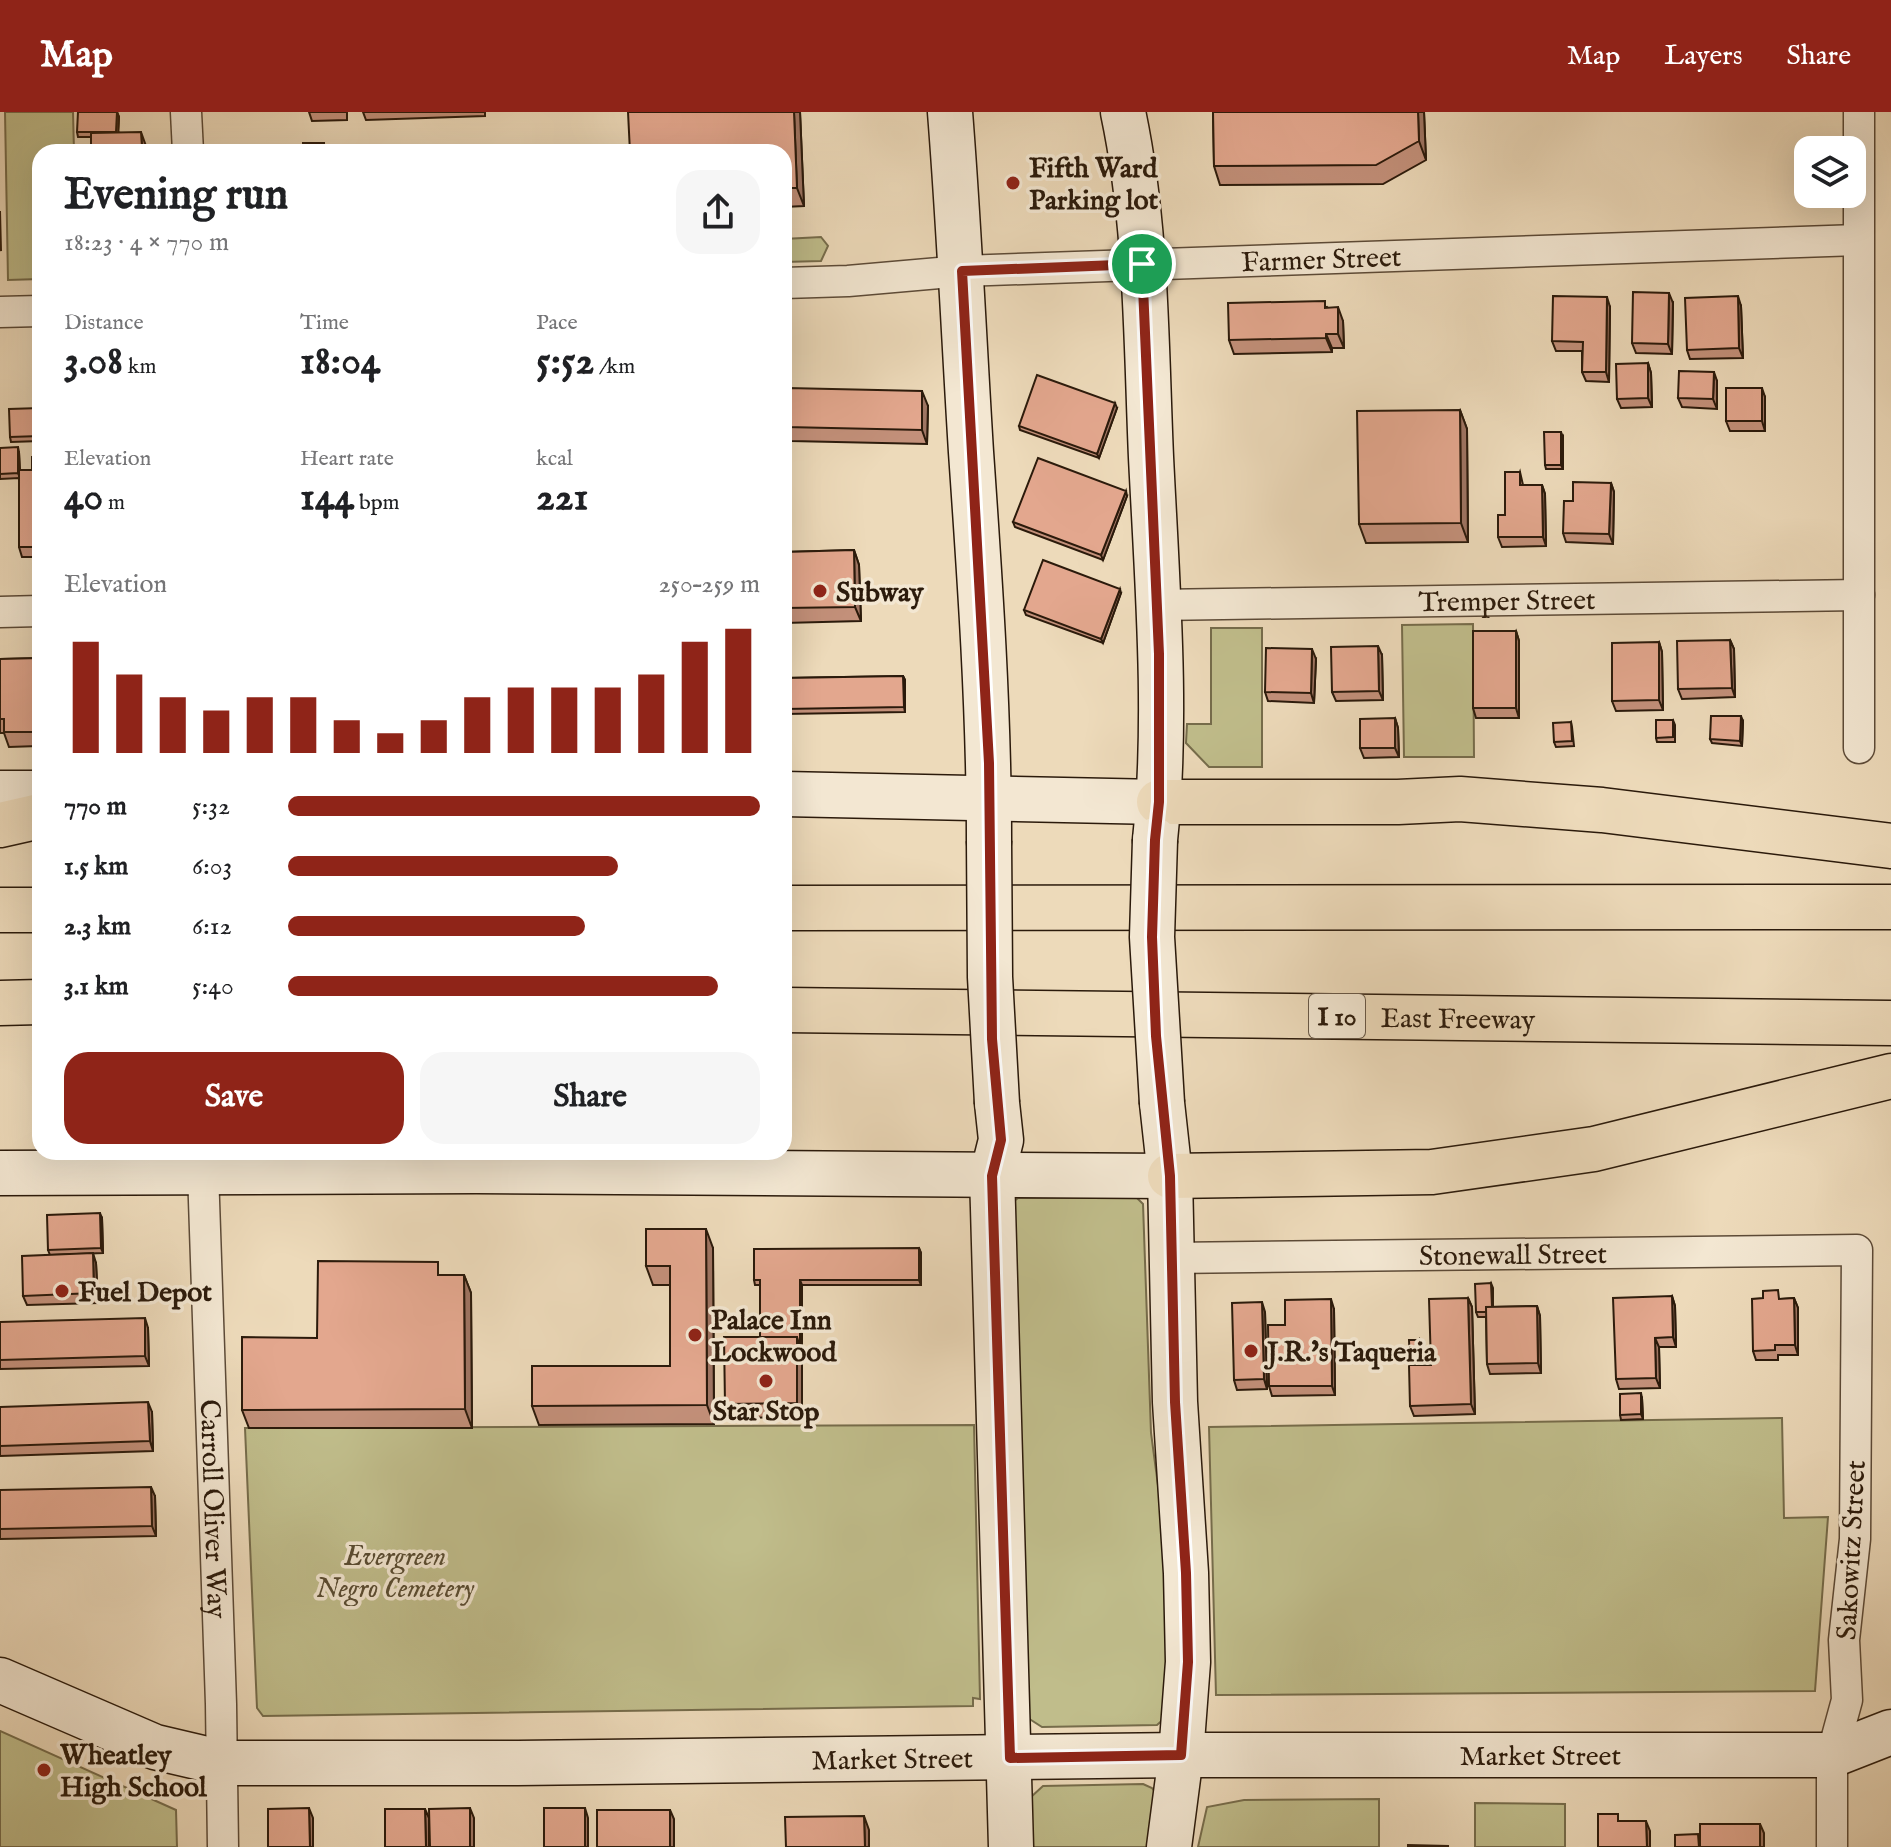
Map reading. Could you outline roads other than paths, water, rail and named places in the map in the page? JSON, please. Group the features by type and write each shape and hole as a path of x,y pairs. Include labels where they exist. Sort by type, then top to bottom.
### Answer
{"highway":[{"path":"1157,821 1460,799 1602,810 1891,846"},
{"path":"0,825 32,818"},
{"path":"792,908 1891,907"},
{"path":"0,910 32,910"},
{"path":"0,1003 32,1002"},
{"name":"East Freeway","path":"792,1010 1891,1023"},
{"path":"1170,1176 1447,1170 1594,1149 1891,1076"}],"main road":[{"path":"950,112 962,271 989,820 992,1039 1001,1140 992,1176 1011,1847"},
{"path":"1123,112 1134,179 1142,264 1157,605 1157,821 1152,937 1162,1103 1170,1176 1175,1402 1186,1573 1188,1662 1181,1755 1169,1847"},
{"path":"0,793 32,793"},
{"path":"792,794 893,794 989,820 1157,821"},
{"path":"0,1173 203,1171 1170,1176"},
{"name":"Market Street","path":"0,1680 155,1747 223,1763 1181,1755 1832,1755 1891,1732"}],"street":[{"path":"186,112 188,144"},
{"path":"1859,112 1859,748"},
{"name":"Farmer Street","path":"792,283 962,271 1858,240"},
{"path":"0,312 32,311"},
{"name":"Tremper Street","path":"1157,605 1859,595"},
{"path":"0,612 32,611"},
{"name":"Carroll Oliver Way","path":"203,1171 223,1763 223,1847"},
{"name":"Stonewall Street","path":"1171,1258 1857,1250"},
{"name":"Sakowitz Street","path":"1832,1847 1832,1755 1847,1700 1844,1640 1855,1539 1857,1250"}],"place":[{"name":"Fifth Ward Parking lot","path":"1013,183"},
{"name":"Subway","path":"820,591"},
{"name":"Fuel Depot","path":"62,1291"},
{"name":"Palace Inn Lockwood","path":"695,1335"},
{"name":"J.R.'s Taqueria","path":"1251,1351"},
{"name":"Star Stop","path":"766,1381"},
{"name":"Wheatley High School","path":"44,1770"}],"park label":[{"name":"Evergreen Negro Cemetery","path":"395,1571"}]}
